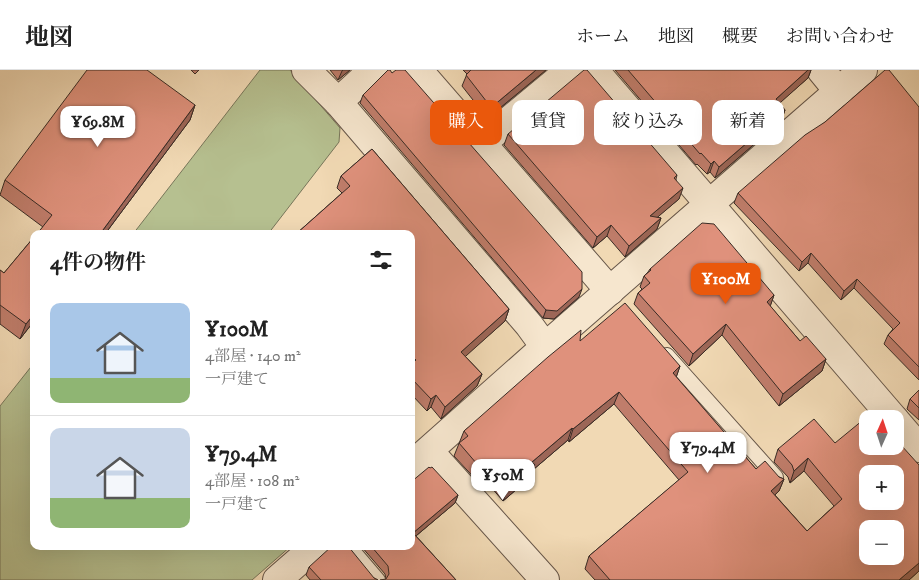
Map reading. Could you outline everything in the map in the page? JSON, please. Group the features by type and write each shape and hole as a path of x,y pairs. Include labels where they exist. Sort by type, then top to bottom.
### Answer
{"street":[{"path":"306,70 338,102 545,347"},
{"path":"338,102 373,70"},
{"path":"418,70 444,100"},
{"path":"502,126 570,70"},
{"path":"594,70 887,410"},
{"path":"821,70 839,92"},
{"path":"545,580 420,458 545,347 614,295 710,204 863,70"},
{"path":"484,145 614,295"},
{"path":"904,430 919,448"},
{"path":"277,580 311,550"}],"lane":[{"path":"656,343 781,483"},
{"path":"352,550 378,580"}],"green space":[{"path":"260,70 290,70 340,128 339,142 271,230 136,230"},
{"path":"30,368 30,550 286,550 252,580 0,580 0,406"}],"building":[{"path":"87,70 147,70 195,105 103,230 40,230 52,215 5,180"},
{"path":"388,70 392,73 396,70 405,70 431,100 430,145 471,145 582,272 582,289 557,311 546,310 363,95"},
{"path":"471,70 536,70 500,100 485,100 466,75"},
{"path":"584,70 587,70 613,100 594,100 594,145 651,145 677,175 674,178 683,188 650,216 661,218 629,246 611,225 597,237 518,145 584,145 584,100 548,100"},
{"path":"628,70 808,70 777,100 712,100 712,145 744,145 719,167 714,161 711,164 692,145 702,145 702,100 654,100"},
{"path":"885,70 889,70 919,107 919,367 888,335 900,323 857,279 844,291 811,253 802,262 738,193"},
{"path":"512,131 512,139 508,134"},
{"path":"372,149 509,309 461,352 482,374 445,407 436,395 431,399 415,382 415,230 300,230 350,186 341,176"},
{"path":"702,223 714,224 774,295 767,302 800,341 806,336 826,359 783,394 726,324 693,354 638,293 650,283 644,276 650,269"},
{"path":"30,242 30,319 26,324 0,305 0,270 4,273"},
{"path":"625,303 680,366 673,373 756,469 765,461 779,477 784,479 771,491 807,531 842,499 808,458 794,471 792,465 778,449 814,419 835,443 859,423 859,455 904,455 904,448 919,465 919,563 899,580 610,580 589,556 688,472 619,392 532,462 535,465 508,489 488,467 483,471 459,443 468,436 464,431 581,330 580,341"},
{"path":"919,390 919,408 910,399"},
{"path":"429,467 432,467 458,495 415,531 415,479"},
{"path":"415,535 456,580 380,580 386,579 389,574 388,566 374,550 415,550"},
{"path":"328,550 351,550 374,578 378,580 321,580 309,567"}]}
